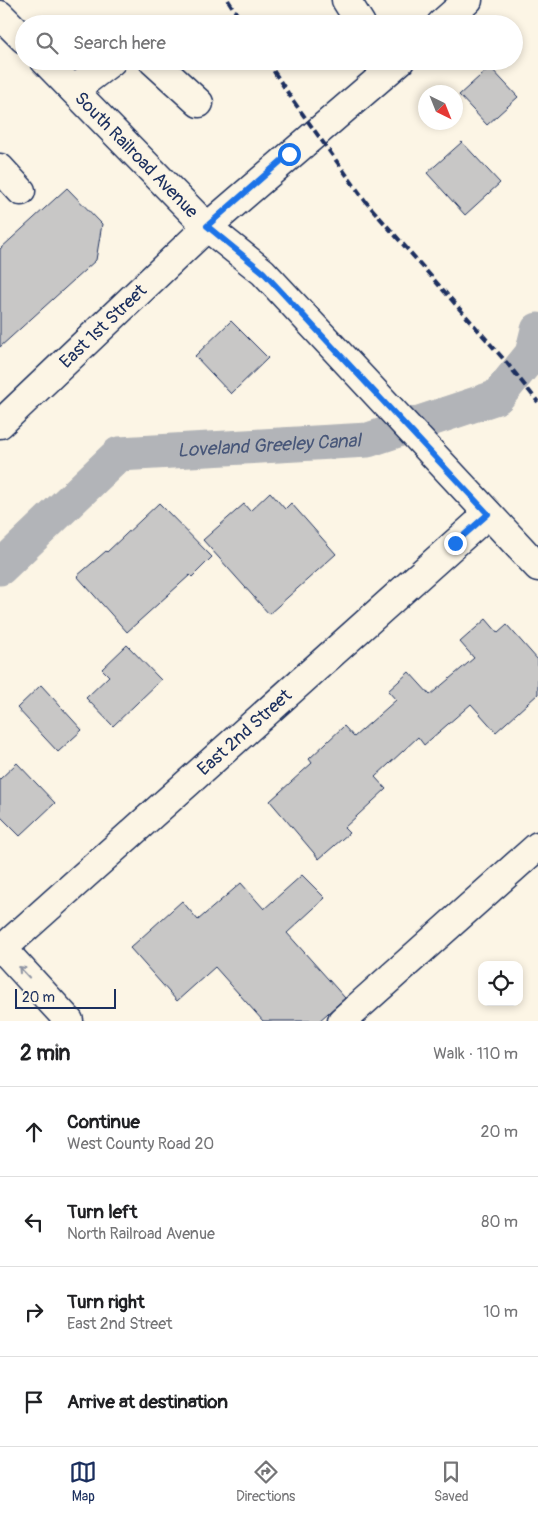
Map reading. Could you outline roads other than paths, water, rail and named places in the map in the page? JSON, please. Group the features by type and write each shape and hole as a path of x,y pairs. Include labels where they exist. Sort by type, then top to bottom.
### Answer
{"main road":[{"path":"346,0 355,15"},
{"path":"451,15 468,0"},
{"name":"South Railroad Avenue","path":"54,70 207,226 263,272 538,567"},
{"path":"74,90 100,70"},
{"path":"163,70 199,103"},
{"name":"East 1st Street","path":"0,424 207,226 384,70"},
{"path":"0,168 21,191"},
{"name":"East 2nd Street","path":"1,949 488,514"},
{"path":"342,1021 538,846"},
{"path":"1,949 69,1021"}],"waterway":[{"name":"Loveland Greeley Canal","path":"0,568 119,454 368,440 497,397 532,354 538,330"}],"railway":[{"path":"228,0 237,15"},
{"path":"273,70 366,202 507,363 538,402"}]}
